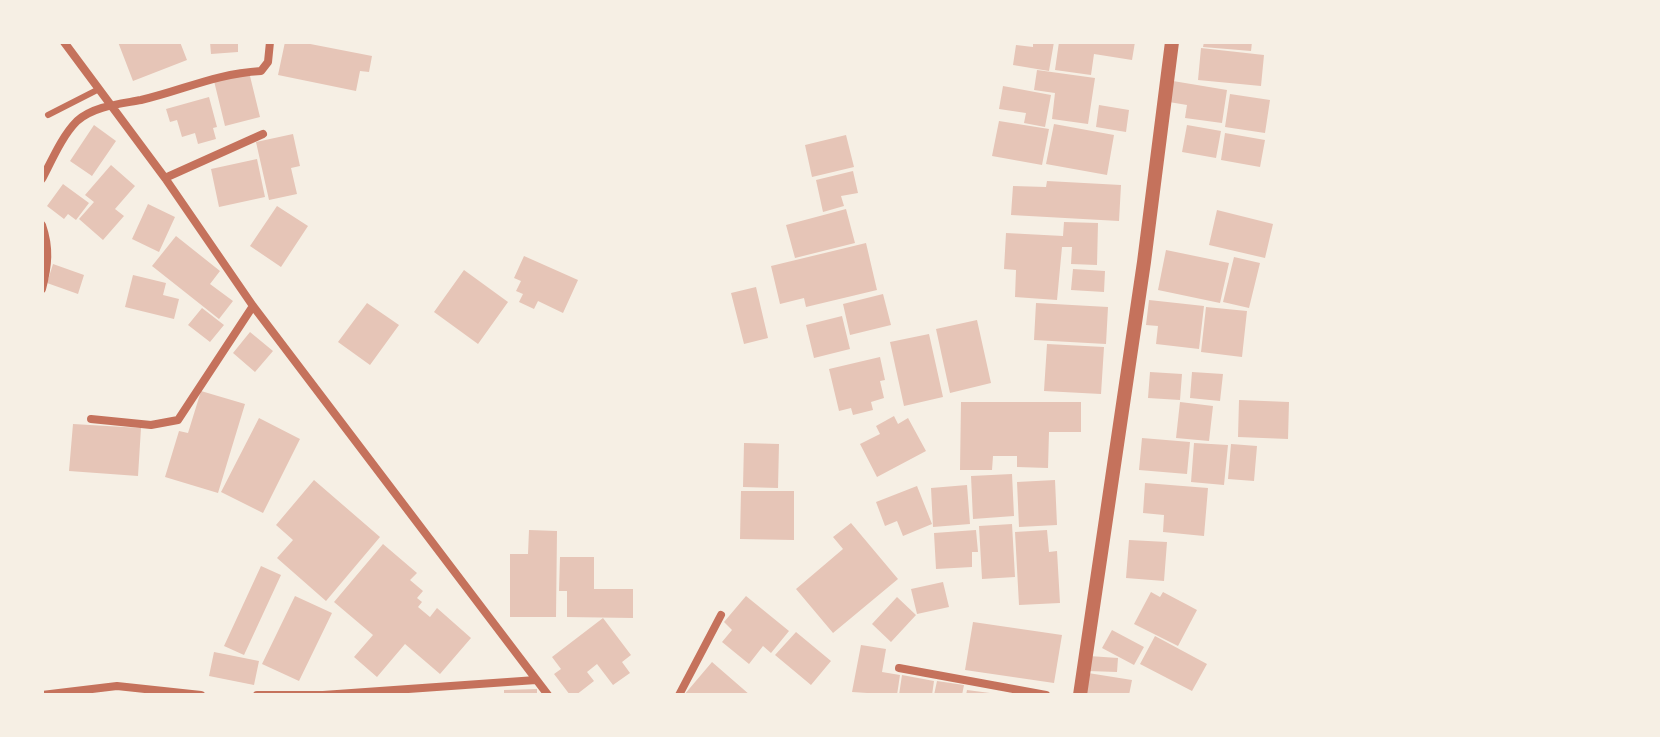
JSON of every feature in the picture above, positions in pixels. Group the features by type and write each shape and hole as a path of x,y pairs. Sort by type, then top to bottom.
{"street":[{"path":"64,42 165,178 253,306 548,695"},
{"path":"42,179 77,122 110,105 143,99 218,75 261,71 268,62 270,42"},
{"path":"1080,695 1144,262 1172,42"},
{"path":"165,178 263,134"},
{"path":"42,225 48,269 42,289"},
{"path":"91,419 151,425 178,420 196,388 253,306"},
{"path":"679,695 721,615"},
{"path":"899,668 1046,695"},
{"path":"257,695 323,695 536,680"},
{"path":"42,695 117,686 201,695"}],"lane":[{"path":"48,115 99,89"}],"building":[{"path":"118,42 180,42 187,60 133,81"},
{"path":"210,42 238,42 238,52 211,54"},
{"path":"285,42 372,56 369,72 360,71 356,91 278,75"},
{"path":"1033,42 1054,42 1049,71 1013,65 1016,45 1033,47"},
{"path":"1059,42 1135,42 1132,60 1094,54 1091,75 1055,70"},
{"path":"1204,42 1252,42 1251,51 1203,47"},
{"path":"1201,48 1264,55 1261,86 1198,80"},
{"path":"1037,70 1095,78 1088,124 1052,119 1055,93 1034,90"},
{"path":"249,72 260,117 225,126 214,81"},
{"path":"1173,81 1227,90 1222,123 1185,118 1187,105 1169,102"},
{"path":"1003,86 1051,95 1045,127 1024,123 1026,113 999,109"},
{"path":"1230,94 1270,100 1265,133 1225,127"},
{"path":"209,97 217,127 213,128 216,139 198,144 195,133 182,137 177,120 170,122 166,109"},
{"path":"1099,105 1129,110 1126,132 1096,127"},
{"path":"999,121 1049,129 1042,165 992,156"},
{"path":"1054,124 1114,135 1107,175 1046,164"},
{"path":"94,125 116,141 92,176 70,161"},
{"path":"1187,125 1221,131 1216,158 1182,152"},
{"path":"1225,133 1265,140 1260,167 1221,160"},
{"path":"293,134 300,166 291,168 297,194 269,200 256,142"},
{"path":"846,135 854,167 812,177 805,145"},
{"path":"257,159 265,197 219,207 211,169"},
{"path":"111,165 135,186 115,209 124,216 103,240 79,219 94,202 85,195"},
{"path":"853,171 858,193 841,196 844,206 823,212 816,180"},
{"path":"1047,181 1121,185 1119,221 1011,215 1013,186 1046,187"},
{"path":"63,184 89,203 76,220 68,214 64,219 47,206"},
{"path":"148,204 175,217 159,252 132,239"},
{"path":"277,206 308,226 281,267 250,246"},
{"path":"846,209 855,243 795,258 786,225"},
{"path":"1217,210 1273,224 1265,258 1209,245"},
{"path":"1064,222 1098,223 1097,265 1071,264 1072,247 1062,247 1057,300 1015,297 1016,270 1004,269 1006,233 1063,236"},
{"path":"176,236 220,271 210,284 233,301 219,319 152,266"},
{"path":"866,243 877,290 806,307 804,298 780,304 771,266"},
{"path":"1166,250 1229,263 1220,303 1158,290"},
{"path":"524,256 578,280 563,313 538,301 534,309 519,302 523,294 516,291 521,281 514,278"},
{"path":"1234,257 1260,263 1249,308 1223,302"},
{"path":"53,264 84,275 78,294 47,283"},
{"path":"1073,269 1105,271 1104,292 1071,290"},
{"path":"464,270 508,302 478,344 434,312"},
{"path":"133,275 166,283 163,295 179,299 174,319 125,307"},
{"path":"756,287 768,338 744,344 731,293"},
{"path":"883,294 891,325 850,335 843,304"},
{"path":"1149,300 1204,306 1199,349 1156,344 1158,326 1146,325"},
{"path":"367,303 399,325 370,365 338,342"},
{"path":"1036,303 1108,307 1106,344 1034,340"},
{"path":"1206,307 1247,311 1242,357 1201,352"},
{"path":"202,308 224,325 210,342 188,325"},
{"path":"842,316 850,349 814,358 806,325"},
{"path":"977,320 991,383 950,393 936,329"},
{"path":"250,332 273,351 255,372 233,353"},
{"path":"929,334 943,397 904,406 890,342"},
{"path":"1047,344 1104,347 1101,394 1044,391"},
{"path":"880,357 885,380 880,381 884,398 871,402 873,410 853,415 851,408 839,411 829,369"},
{"path":"1150,372 1182,374 1180,400 1148,398"},
{"path":"1192,372 1223,374 1220,401 1190,398"},
{"path":"201,391 245,404 218,493 165,477 179,431 188,433"},
{"path":"1239,400 1289,402 1288,439 1238,437"},
{"path":"961,402 1081,402 1081,432 1049,432 1048,468 1017,467 1017,456 993,456 992,470 960,470"},
{"path":"1180,402 1213,406 1209,441 1176,438"},
{"path":"894,416 898,424 908,418 926,451 877,477 860,444 880,434 876,426"},
{"path":"259,418 300,439 263,513 221,492"},
{"path":"73,424 141,428 138,476 69,471"},
{"path":"1142,438 1190,442 1187,474 1139,470"},
{"path":"744,443 779,444 778,488 743,487"},
{"path":"1194,443 1228,445 1224,485 1191,482"},
{"path":"1231,444 1257,446 1254,481 1228,479"},
{"path":"1012,474 1014,516 973,519 971,476"},
{"path":"314,480 380,537 326,601 277,558 293,540 276,525"},
{"path":"1055,480 1057,525 1019,527 1017,482"},
{"path":"1145,483 1208,488 1204,536 1163,532 1164,515 1143,513"},
{"path":"967,485 970,524 933,527 931,488"},
{"path":"917,486 932,524 903,536 897,521 885,526 876,502"},
{"path":"741,491 794,491 794,540 740,539"},
{"path":"851,523 898,579 833,633 796,589 843,549 833,537"},
{"path":"1012,524 1015,577 982,579 979,526"},
{"path":"529,530 557,531 556,617 510,617 510,554 528,554"},
{"path":"976,530 978,552 972,552 972,567 936,569 934,533"},
{"path":"1047,530 1049,552 1057,551 1060,603 1019,605 1015,532"},
{"path":"1129,540 1167,542 1164,581 1126,578"},
{"path":"383,544 417,573 410,580 423,591 417,598 422,602 418,607 430,617 437,608 471,638 440,674 405,644 377,677 354,657 373,635 334,602"},
{"path":"560,557 594,557 594,589 633,589 633,618 567,617 567,591 559,591"},
{"path":"261,566 281,575 244,655 224,646"},
{"path":"943,582 949,607 917,614 911,589"},
{"path":"1151,592 1160,597 1163,592 1197,610 1178,646 1134,624"},
{"path":"295,596 332,613 299,681 262,664"},
{"path":"746,596 789,631 771,653 763,646 749,664 722,642 732,630 724,622"},
{"path":"897,597 916,615 891,642 872,624"},
{"path":"603,618 631,655 622,662 630,673 613,685 597,664 587,672 594,681 576,695 570,695 554,674 561,669 552,657"},
{"path":"973,622 1062,635 1054,683 965,670"},
{"path":"1112,630 1144,647 1134,665 1102,648"},
{"path":"796,632 831,661 811,685 775,655"},
{"path":"1155,636 1207,664 1192,691 1140,664"},
{"path":"861,645 886,649 882,672 900,675 897,695 852,692"},
{"path":"214,652 259,661 254,685 209,676"},
{"path":"1089,656 1118,658 1117,672 1088,671"},
{"path":"712,662 750,695 684,695"},
{"path":"1088,673 1132,680 1129,695 1085,695"},
{"path":"902,675 934,681 932,695 899,695"},
{"path":"937,681 964,685 962,695 934,695"},
{"path":"537,689 537,695 504,695 504,690"},
{"path":"967,690 990,693 990,695 966,695"}]}
